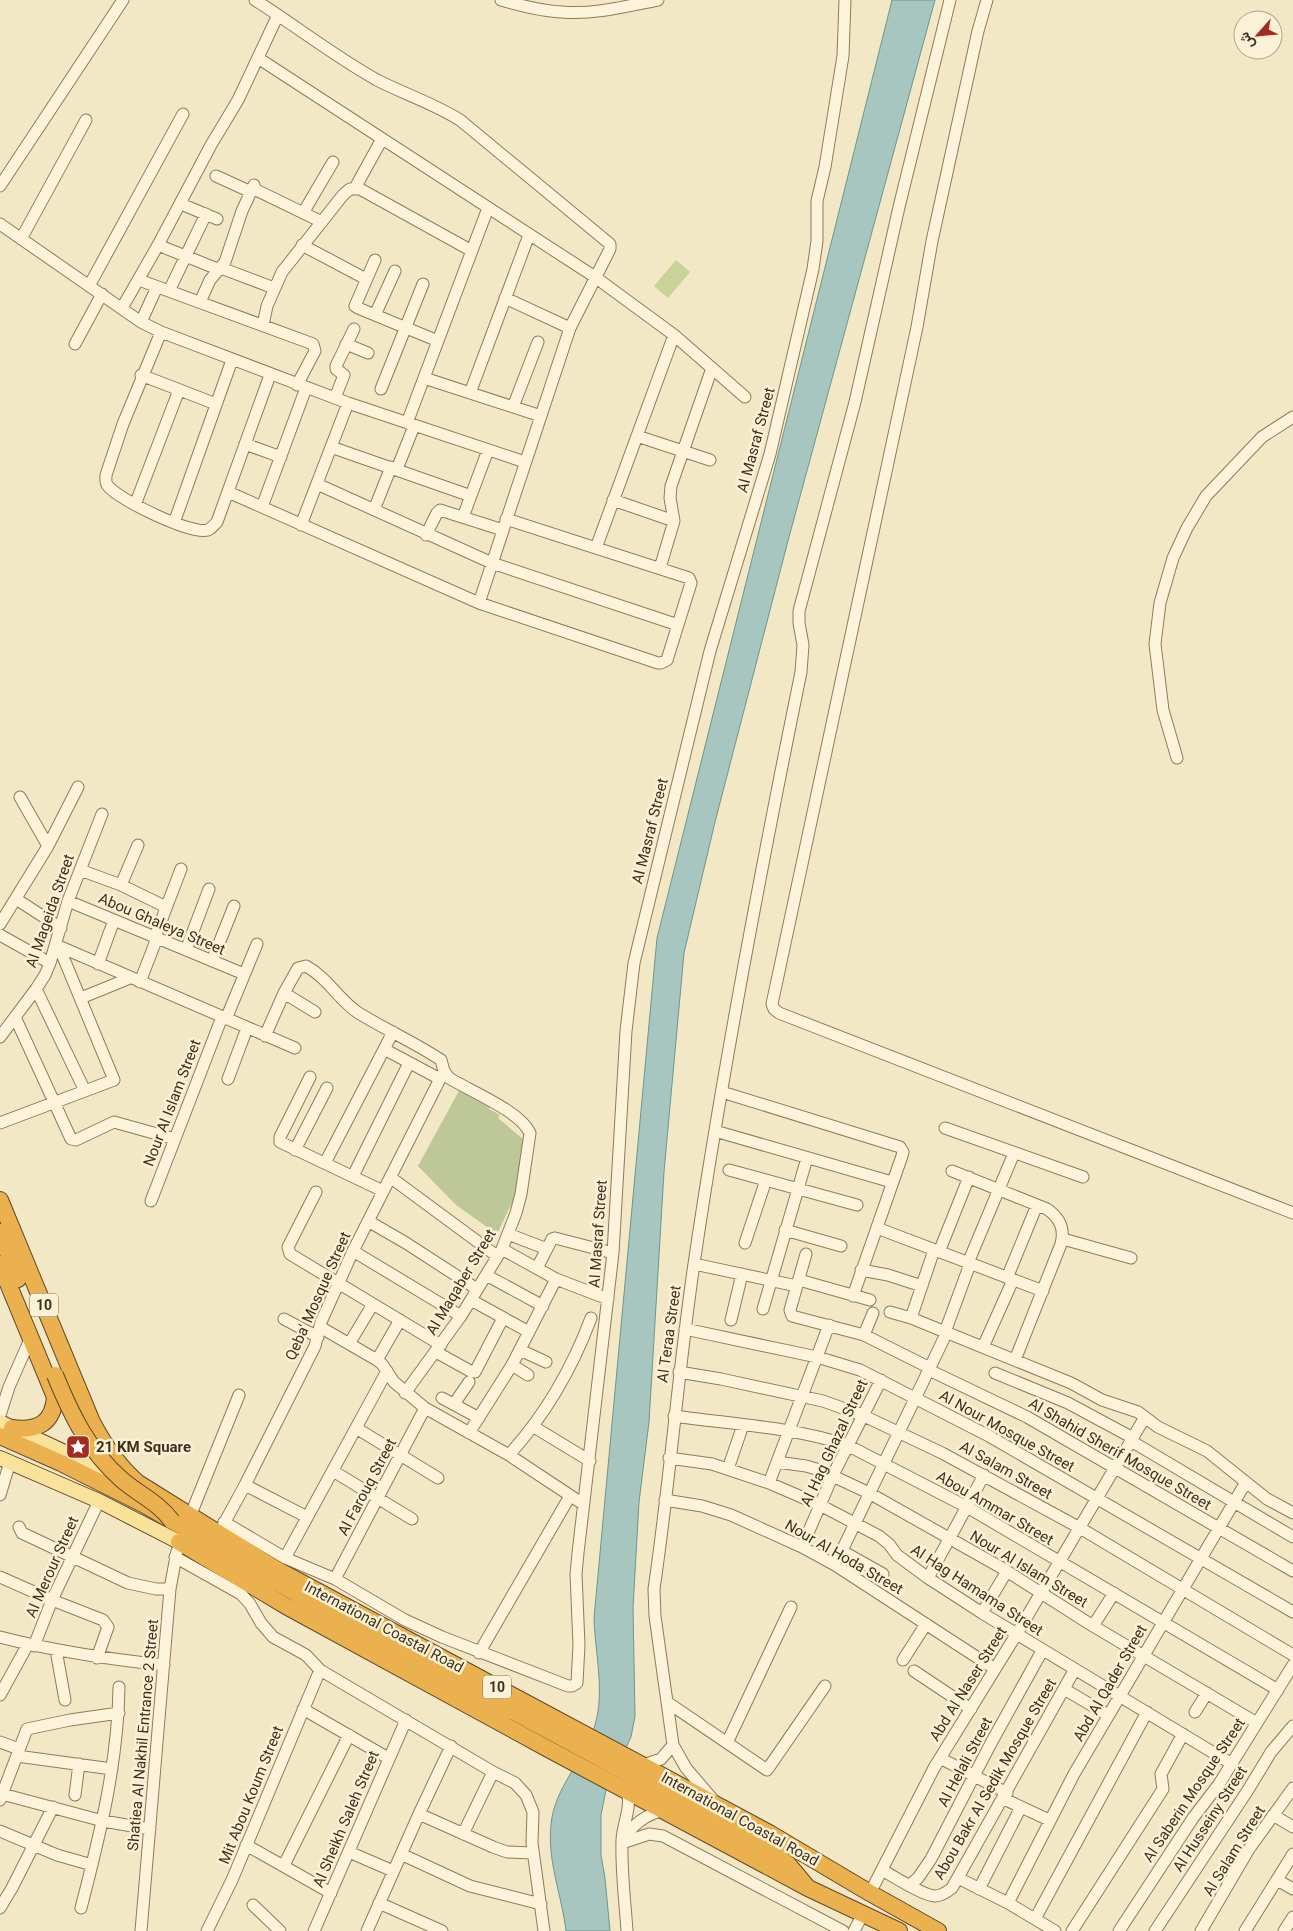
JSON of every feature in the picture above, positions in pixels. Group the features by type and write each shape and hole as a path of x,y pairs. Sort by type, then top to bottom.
{"highway":[{"name":"International Coastal Road","path":"0,1200 92,1422 104,1444 127,1473 138,1483 190,1514 222,1527 257,1558 637,1779 664,1810 808,1888 899,1931"},
{"path":"0,1232 74,1418 95,1452 122,1480 155,1503 172,1521"},
{"name":"10","path":"0,1264 3,1282 31,1337 55,1397 55,1406 52,1414 39,1426 31,1429 4,1431"},
{"path":"4,1431 172,1521 556,1744"},
{"name":"International Coastal Road","path":"177,1550 556,1744 637,1779 716,1804 938,1931"},
{"path":"637,1779 779,1857 796,1871 808,1888"}],"main road":[{"name":"10","path":"4,1431 95,1466 127,1473"},
{"name":"10","path":"5,1460 99,1501 177,1550"}],"street":[{"path":"0,186 123,0"},
{"path":"255,0 366,74 432,104 460,120 601,235 608,241 610,246 570,328 479,603"},
{"path":"502,0 531,8 564,13 597,11 658,0"},
{"name":"Al Masraf Street","path":"479,1653 568,1686 575,1685 579,1645 576,1574 613,1253 626,1031 634,963 710,651 770,454 813,269 817,241 818,196 825,167 843,56 845,0"},
{"name":"Al Teraa Street","path":"716,1804 709,1792 686,1768 673,1745 655,1616 654,1598 679,1372 715,1131 751,930 801,672 803,645 799,616 802,599 855,402 899,207 950,0"},
{"path":"987,0 978,31 932,241 917,327 772,1004 779,1013 1293,1213"},
{"path":"122,308 241,94 278,15"},
{"path":"258,58 595,277 674,335 745,397"},
{"path":"89,286 183,114"},
{"path":"22,239 86,120"},
{"path":"355,188 382,139"},
{"path":"303,213 333,162"},
{"path":"216,176 252,188 322,222"},
{"path":"200,302 210,280 225,262 252,188"},
{"path":"263,325 274,288 282,272 302,245 350,189 355,188 472,251"},
{"path":"181,204 217,219"},
{"path":"374,510 394,468 411,424 424,378 488,208"},
{"path":"169,291 206,214"},
{"path":"0,224 141,322 160,332 348,403 525,462"},
{"path":"470,393 529,235"},
{"path":"158,245 274,288"},
{"path":"302,245 366,279"},
{"path":"376,260 355,306 438,341"},
{"path":"375,315 395,271"},
{"path":"139,280 310,343 315,348 262,507"},
{"path":"381,389 423,284"},
{"path":"141,322 157,287"},
{"path":"75,344 102,294"},
{"path":"505,298 570,328"},
{"path":"334,398 344,375 336,369 336,366 354,329"},
{"path":"160,332 122,424 106,481 108,486 135,505 174,522 200,530 207,530 216,522 270,375"},
{"path":"596,548 674,335"},
{"path":"513,407 538,342"},
{"path":"346,344 368,352"},
{"path":"174,522 232,360"},
{"path":"660,568 674,521 670,492 682,451 712,368"},
{"path":"142,375 216,404"},
{"path":"424,378 541,416"},
{"path":"135,505 180,390"},
{"path":"301,524 348,403"},
{"path":"1177,758 1163,710 1155,644 1160,603 1173,558 1187,528 1206,496 1262,438 1293,417"},
{"path":"637,436 710,460"},
{"path":"245,444 280,457"},
{"path":"331,446 471,496"},
{"path":"463,517 488,450"},
{"path":"317,484 426,535 492,563 678,625"},
{"path":"228,492 479,603 661,663 668,657 691,582 688,578 596,548 440,510 426,535"},
{"path":"614,500 674,521"},
{"path":"0,924 48,846 78,787"},
{"path":"20,798 48,846"},
{"name":"Al Mageida Street","path":"0,1037 36,989 50,963 57,946 68,901 102,814"},
{"path":"121,885 138,845"},
{"path":"81,998 135,980 156,938 181,869"},
{"path":"80,870 121,885 166,907"},
{"path":"186,950 209,890"},
{"path":"16,899 61,928"},
{"name":"Abou Ghaleya Street","path":"68,901 244,974"},
{"path":"212,961 234,906"},
{"path":"98,964 114,920"},
{"path":"0,935 50,963"},
{"name":"Nour Al Islam Street","path":"151,1201 224,1018 257,944"},
{"path":"57,946 295,1048"},
{"path":"0,1123 112,1081 114,1078 57,946"},
{"name":"Al Maqaber Street","path":"284,993 298,968 306,966 325,979 344,1001 357,1012 441,1060 442,1075 504,1109 524,1123 530,1133 521,1194 500,1252 461,1316 405,1393"},
{"path":"36,989 85,1091"},
{"path":"265,1036 284,993 315,1012"},
{"path":"16,1017 54,1103 73,1140 114,1122 175,1139"},
{"path":"228,1079 247,1028"},
{"path":"324,1163 393,1032"},
{"path":"384,1049 409,1063 442,1075"},
{"path":"352,1176 409,1063"},
{"name":"Qeba' Mosque Street","path":"222,1527 245,1485 319,1332 338,1284 382,1191 442,1075"},
{"path":"310,1077 279,1140 282,1145 382,1191"},
{"path":"295,1150 327,1088"},
{"path":"722,1092 897,1145 902,1152 853,1296"},
{"path":"945,1128 1083,1177"},
{"path":"715,1131 892,1182"},
{"path":"835,1565 946,1332 969,1263 1014,1153"},
{"path":"763,1309 807,1158"},
{"path":"729,1170 857,1205"},
{"path":"952,1171 1047,1209 1059,1220 1062,1228 1062,1239 1015,1360"},
{"path":"911,1318 936,1251 969,1177"},
{"path":"390,1178 500,1252 537,1268 556,1279 608,1299"},
{"path":"745,1243 766,1180"},
{"path":"316,1192 288,1246 288,1252 400,1320 474,1372 502,1318"},
{"path":"983,1347 1037,1205"},
{"path":"368,1221 478,1289"},
{"path":"876,1228 1043,1291"},
{"path":"785,1230 842,1246"},
{"path":"508,1234 547,1249"},
{"path":"537,1268 552,1240 555,1238 613,1253"},
{"path":"1062,1239 1131,1258"},
{"path":"353,1251 461,1316"},
{"path":"798,1283 806,1254"},
{"path":"694,1264 771,1280 798,1283 870,1300"},
{"path":"862,1270 888,1275 922,1286"},
{"path":"731,1320 742,1274"},
{"path":"486,1275 543,1306"},
{"path":"468,1433 512,1365 556,1279"},
{"name":"Al Shahid Sherif Mosque Street","path":"798,1283 790,1315 864,1335 929,1369 1003,1404 1293,1570"},
{"path":"471,1300 529,1332"},
{"path":"349,1344 373,1304"},
{"path":"890,1312 911,1318 1071,1383 1102,1400 1130,1408 1158,1426 1207,1451 1267,1499 1293,1513"},
{"path":"864,1335 873,1313"},
{"path":"509,1456 534,1427 567,1375 591,1318"},
{"path":"284,1319 349,1344 377,1360 394,1382 425,1408 509,1456 583,1504"},
{"path":"377,1360 400,1320"},
{"path":"769,1483 829,1326"},
{"name":"Al Nour Mosque Street","path":"685,1329 817,1357 860,1370 989,1436 1293,1612"},
{"path":"0,1415 9,1387 31,1337"},
{"path":"520,1350 546,1362"},
{"path":"512,1365 528,1375"},
{"path":"285,1558 387,1371"},
{"name":"Al Salam Street","path":"679,1372 721,1378 840,1406 899,1432 984,1475 1080,1528 1293,1655"},
{"path":"995,1373 1068,1403 1132,1439 1293,1537"},
{"name":"Al Hag Ghazal Street","path":"802,1547 847,1445 880,1380"},
{"path":"454,1404 469,1382"},
{"path":"190,1514 239,1394"},
{"path":"442,1398 478,1418"},
{"name":"Al Farouq Street","path":"335,1579 425,1408"},
{"name":"Abou Ammar Street","path":"674,1416 788,1431 833,1440 847,1445 967,1507 1163,1622 1285,1685"},
{"name":"Abd Al Naser Street","path":"870,1893 940,1758 1060,1562 1145,1416"},
{"path":"728,1468 743,1426"},
{"path":"534,1427 590,1460"},
{"path":"356,1428 438,1478"},
{"name":"Al Hag Hamama Street","path":"669,1458 712,1464 769,1483 820,1505 884,1538 897,1555 928,1578 1042,1651 1232,1764"},
{"path":"0,1495 5,1460"},
{"name":"Nour Al Islam Street","path":"777,1462 806,1466 833,1475 869,1493 1007,1571 1093,1626 1257,1723"},
{"path":"333,1471 412,1519"},
{"path":"928,1578 984,1475"},
{"name":"Abd Al Qader Street","path":"1008,1903 1050,1820 1108,1715 1246,1482"},
{"path":"245,1485 307,1517"},
{"path":"222,1527 285,1558 335,1579 405,1620 479,1653 570,1496"},
{"name":"Nour Al Hoda Street","path":"664,1500 702,1506 731,1515 802,1547 835,1565 995,1669"},
{"name":"Al Merour Street","path":"0,1695 31,1645 99,1501"},
{"path":"19,1527 22,1533 128,1583 142,1587 170,1589"},
{"path":"177,1550 241,1594 273,1637 306,1656 320,1670 493,1772 516,1783 526,1795 533,1812 533,1853 544,1931"},
{"name":"Shatiea Al Nakhil Entrance 2 Street","path":"141,1931 170,1589 177,1550"},
{"path":"842,1551 883,1574"},
{"path":"982,1613 1007,1571"},
{"path":"0,1577 103,1620 108,1627 97,1658"},
{"path":"1093,1626 1114,1593"},
{"path":"727,1744 791,1607"},
{"path":"903,1660 926,1624"},
{"path":"0,1637 97,1658 164,1666"},
{"path":"56,1650 65,1700"},
{"name":"Al Helali Street","path":"910,1885 918,1878 931,1859 990,1745 1042,1651"},
{"name":"Al Saberin Mosque Street","path":"1119,1931 1181,1836 1219,1784 1257,1723 1285,1685 1293,1665"},
{"name":"Abou Bakr Al Sedik Mosque Street","path":"882,1870 926,1894 935,1896 944,1894 952,1888 1075,1669"},
{"name":"Mit Abou Koum Street","path":"207,1931 232,1880 320,1670"},
{"path":"914,1672 971,1709"},
{"path":"667,1702 767,1770 803,1715 825,1686"},
{"path":"81,1908 103,1821 112,1769 119,1713 119,1687"},
{"path":"1064,1689 1108,1715"},
{"path":"1195,1712 1207,1693"},
{"path":"303,1709 388,1758"},
{"path":"1035,1919 1147,1712"},
{"path":"119,1713 108,1713 26,1730 2,1791 103,1821 150,1829"},
{"name":"Al Sheikh Saleh Street","path":"314,1931 406,1720"},
{"name":"Al Husseiny Street","path":"1155,1931 1271,1752 1293,1726"},
{"path":"1072,1931 1163,1788 1161,1774 1183,1734"},
{"path":"284,1865 349,1735"},
{"path":"0,1742 18,1753 112,1769"},
{"path":"627,1931 622,1869 623,1825 637,1779 661,1759 673,1745"},
{"path":"367,1931 451,1746"},
{"path":"940,1758 975,1776 1021,1807 1050,1820"},
{"path":"75,1794 79,1764"},
{"path":"463,1834 493,1772"},
{"name":"Al Salam Street","path":"1201,1931 1249,1849 1293,1788"},
{"path":"0,1908 53,1807"},
{"path":"979,1888 1021,1807"},
{"path":"622,1843 630,1830 642,1819 664,1810"},
{"path":"419,1814 493,1848 507,1852 533,1853"},
{"path":"1274,1815 1293,1827"},
{"path":"0,1832 57,1855 92,1865"},
{"path":"622,1843 649,1834 663,1836 843,1931"},
{"path":"246,1845 331,1893"},
{"path":"349,1852 394,1871"},
{"path":"401,1854 470,1886 541,1904"},
{"path":"1248,1930 1293,1854"},
{"path":"958,1878 1008,1903 1055,1931"},
{"path":"1277,1880 1293,1889"},
{"path":"380,1903 442,1931"},
{"path":"253,1905 280,1931"},
{"path":"854,1931 863,1914"},
{"path":"1284,1931 1293,1917"}],"green space":[{"path":"676,260 690,272 668,298 654,286"},
{"path":"461,1087 491,1104 489,1109 500,1115 498,1118 523,1139 517,1192 497,1234 456,1205 418,1166"}],"water":[{"path":"892,0 935,0 789,537 715,822 684,953 664,1172 649,1422 639,1502 633,1608 635,1716 631,1737 606,1790 601,1815 601,1855 610,1931 566,1931 551,1852 551,1825 553,1811 558,1798 590,1738 598,1712 599,1685 594,1618 657,938"}],"place":[{"name":"21 KM Square","path":"78,1447"}]}
